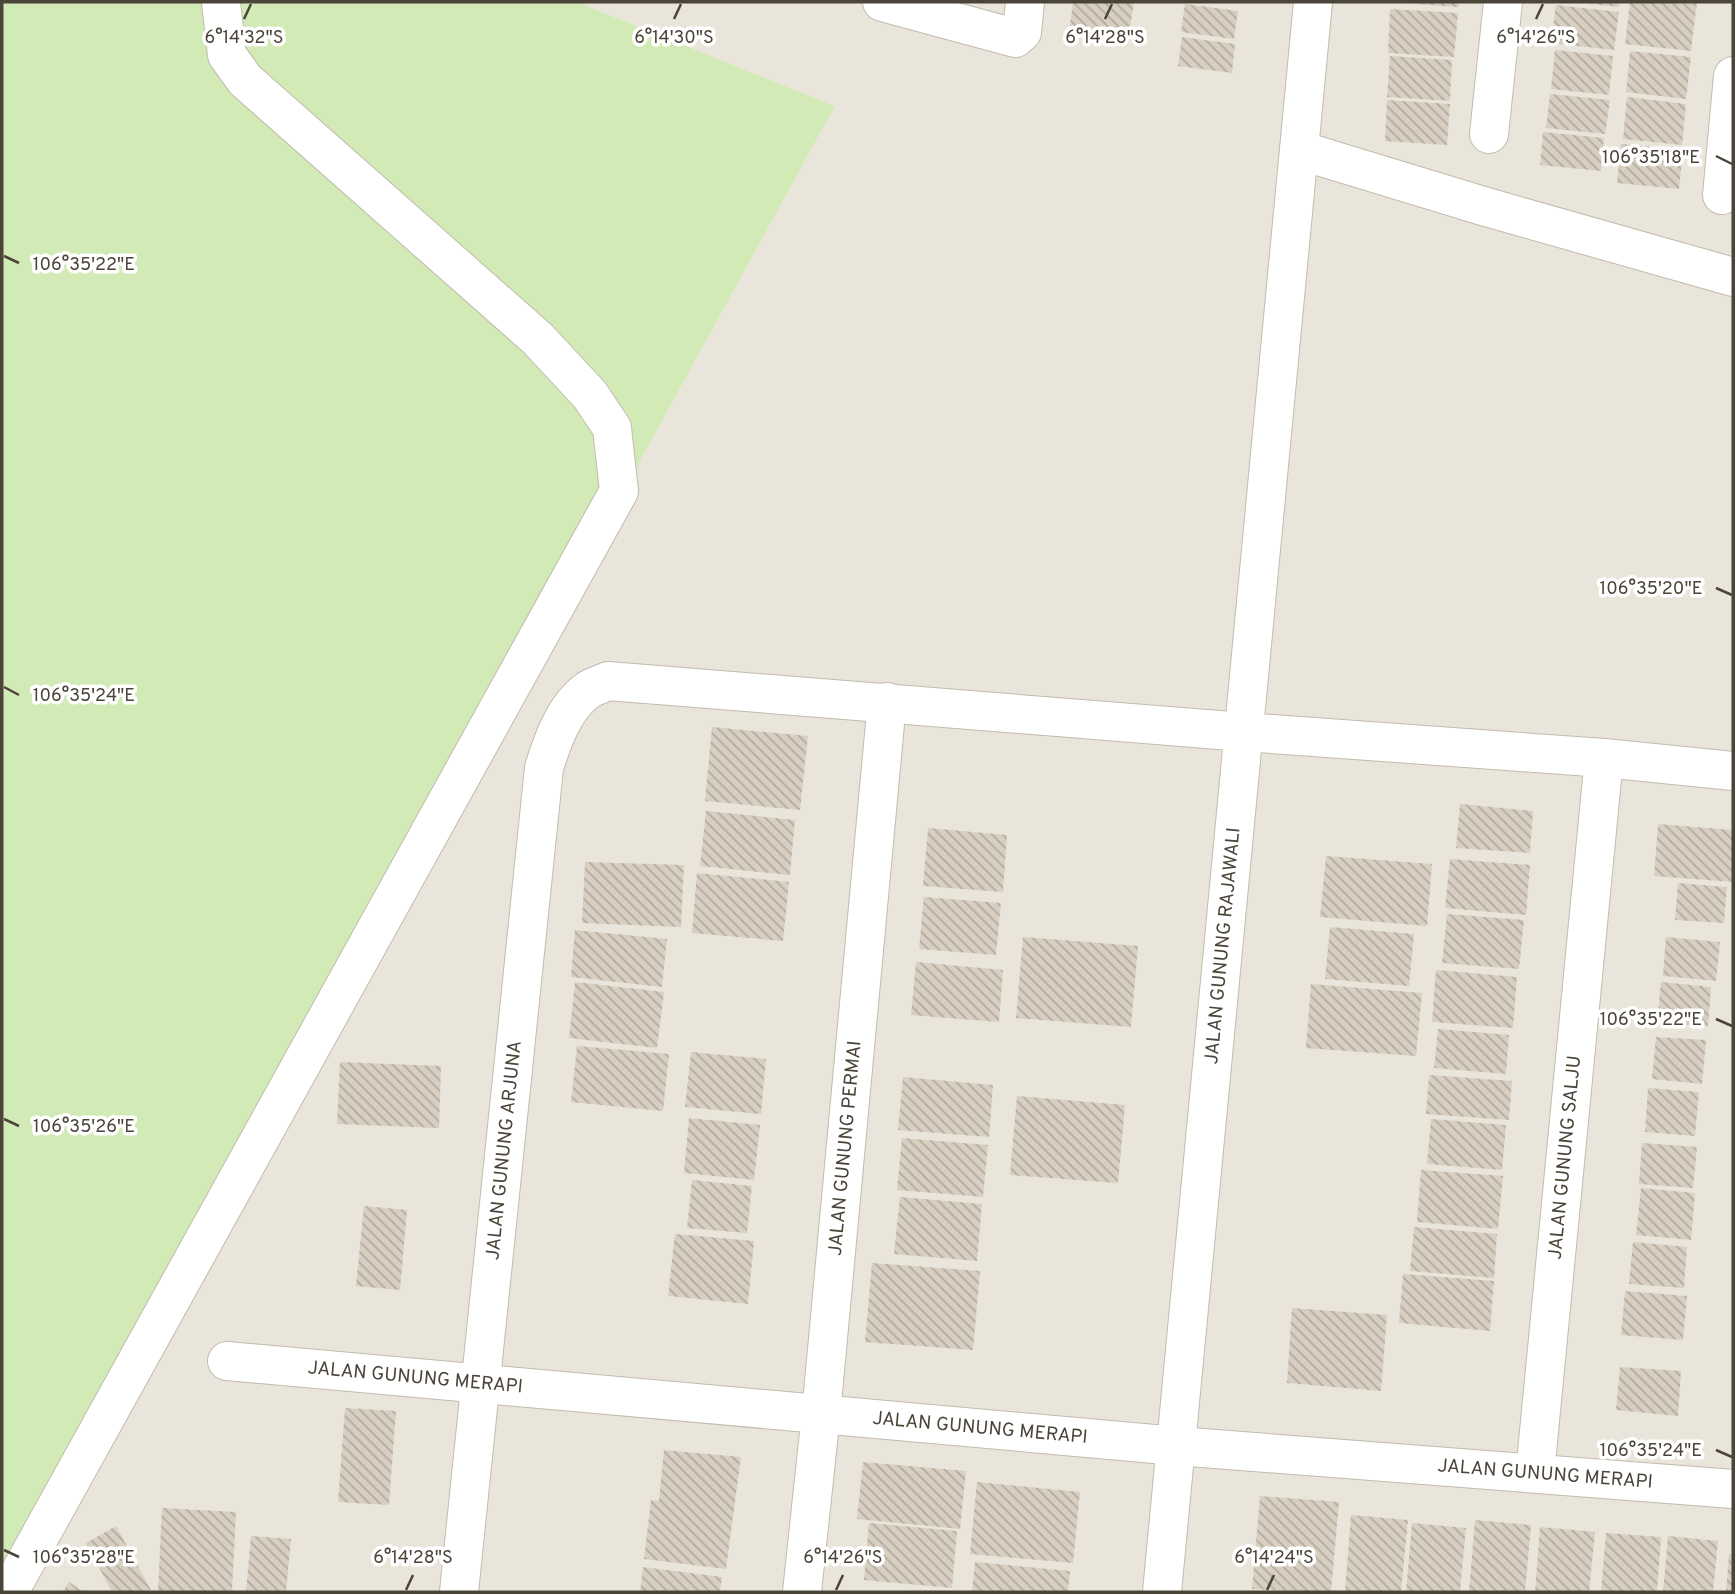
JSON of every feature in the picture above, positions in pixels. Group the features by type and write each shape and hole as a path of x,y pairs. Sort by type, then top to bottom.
{"street":[{"path":"9,1592 619,491 612,428 590,395 538,339 252,88 227,55 221,2"},
{"path":"881,2 1015,38 1022,32 1024,2"},
{"name":"JALAN GUNUNG RAJAWALI","path":"1163,1592 1313,2"},
{"path":"1489,134 1503,2"},
{"path":"1722,195 1733,76"},
{"path":"1297,166 1483,206 1733,276"},
{"name":"JALAN GUNUNG ARJUNA","path":"459,1592 544,768 553,738 569,711 587,690 608,681 1604,758 1733,771"},
{"name":"JALAN GUNUNG PERMAI","path":"802,1592 887,702"},
{"name":"JALAN GUNUNG SALJU","path":"1535,1473 1604,758"},
{"name":"JALAN GUNUNG MERAPI","path":"227,1360 1177,1446 1733,1489"}],"shaded area":[{"path":"577,2 1733,2 1733,1592 19,1592 835,106"}],"green space":[{"path":"2,2 577,2 835,106 19,1592 2,1592"}],"building":[{"path":"1073,2 1134,2 1129,34 1070,26"},
{"path":"1459,2 1459,7 1414,4"},
{"path":"1619,2 1619,7 1590,4"},
{"path":"1630,2 1697,2 1691,51 1625,44"},
{"path":"1185,4 1238,11 1234,39 1181,32"},
{"path":"1556,5 1619,12 1614,50 1551,43"},
{"path":"1390,9 1458,13 1454,57 1388,53"},
{"path":"1182,37 1235,44 1232,73 1178,66"},
{"path":"1555,50 1613,56 1609,95 1551,89"},
{"path":"1630,51 1691,57 1686,99 1626,92"},
{"path":"1390,56 1452,60 1450,101 1387,97"},
{"path":"1550,94 1610,100 1605,134 1546,128"},
{"path":"1627,97 1686,104 1682,145 1623,139"},
{"path":"1387,100 1450,104 1447,145 1385,141"},
{"path":"1543,132 1604,138 1601,171 1540,165"},
{"path":"1621,144 1683,150 1679,189 1617,183"},
{"path":"712,727 808,736 800,810 705,801"},
{"path":"1460,804 1533,811 1530,853 1456,848"},
{"path":"706,811 795,820 790,875 700,866"},
{"path":"1658,824 1733,830 1733,882 1654,876"},
{"path":"928,828 1007,835 1003,892 923,886"},
{"path":"1326,856 1432,864 1427,926 1320,917"},
{"path":"1450,859 1530,865 1526,915 1445,908"},
{"path":"585,862 684,865 681,927 582,923"},
{"path":"697,873 789,882 783,941 692,933"},
{"path":"1678,883 1727,887 1724,923 1675,920"},
{"path":"924,897 1001,903 996,955 919,949"},
{"path":"1447,914 1524,920 1519,969 1442,963"},
{"path":"1330,927 1414,934 1409,986 1325,979"},
{"path":"575,930 667,939 662,987 571,977"},
{"path":"1023,937 1138,946 1131,1027 1016,1018"},
{"path":"1666,937 1720,942 1716,981 1663,976"},
{"path":"916,962 1003,970 999,1022 911,1015"},
{"path":"1436,970 1517,977 1513,1028 1432,1022"},
{"path":"575,982 664,992 657,1048 569,1038"},
{"path":"1661,982 1711,987 1708,1026 1657,1023"},
{"path":"1311,984 1422,993 1416,1056 1306,1048"},
{"path":"1438,1029 1509,1035 1506,1074 1434,1068"},
{"path":"1656,1037 1706,1040 1702,1084 1652,1079"},
{"path":"577,1046 669,1054 663,1111 571,1102"},
{"path":"691,1052 766,1059 761,1114 685,1107"},
{"path":"340,1062 441,1066 439,1128 337,1124"},
{"path":"1429,1075 1512,1081 1509,1120 1426,1114"},
{"path":"903,1077 993,1085 989,1137 898,1130"},
{"path":"1648,1088 1699,1092 1695,1136 1645,1132"},
{"path":"1017,1096 1125,1105 1118,1183 1010,1175"},
{"path":"689,1118 760,1125 754,1180 684,1173"},
{"path":"1431,1119 1506,1125 1502,1170 1427,1164"},
{"path":"902,1138 988,1145 983,1197 897,1190"},
{"path":"1642,1143 1697,1147 1693,1188 1639,1184"},
{"path":"1421,1170 1503,1176 1498,1229 1417,1222"},
{"path":"692,1180 752,1186 747,1233 687,1228"},
{"path":"1641,1188 1695,1193 1691,1240 1636,1235"},
{"path":"900,1197 982,1204 977,1261 894,1254"},
{"path":"364,1206 407,1210 400,1290 356,1286"},
{"path":"1414,1227 1497,1234 1494,1278 1410,1271"},
{"path":"675,1234 754,1241 748,1304 668,1296"},
{"path":"1633,1242 1687,1247 1684,1288 1629,1284"},
{"path":"872,1263 980,1271 973,1350 865,1342"},
{"path":"1403,1274 1494,1281 1490,1331 1399,1323"},
{"path":"1625,1291 1687,1296 1683,1340 1621,1335"},
{"path":"1292,1308 1387,1315 1381,1391 1287,1383"},
{"path":"1620,1367 1681,1371 1678,1416 1616,1410"},
{"path":"345,1408 396,1411 389,1505 338,1502"},
{"path":"664,1450 741,1457 726,1569 644,1559 651,1500 659,1501"},
{"path":"863,1462 966,1471 960,1529 857,1519"},
{"path":"977,1482 1080,1492 1073,1563 970,1554"},
{"path":"1260,1496 1339,1502 1331,1592 1252,1589"},
{"path":"162,1508 236,1512 232,1592 158,1592"},
{"path":"1351,1515 1408,1520 1401,1592 1345,1592"},
{"path":"1475,1520 1531,1525 1525,1592 1469,1592"},
{"path":"869,1523 957,1531 952,1588 864,1580"},
{"path":"1412,1523 1466,1528 1460,1592 1406,1592"},
{"path":"116,1526 151,1590 112,1592 86,1543"},
{"path":"1540,1527 1595,1532 1589,1592 1535,1592"},
{"path":"1606,1533 1661,1537 1657,1592 1601,1592"},
{"path":"251,1536 291,1539 286,1592 246,1592"},
{"path":"1668,1536 1718,1541 1713,1592 1663,1592"},
{"path":"1729,1554 1733,1554 1733,1592 1726,1592"},
{"path":"975,1562 1070,1571 1068,1592 972,1592"},
{"path":"643,1567 722,1577 720,1592 640,1592"},
{"path":"69,1582 84,1592 63,1592"}]}
